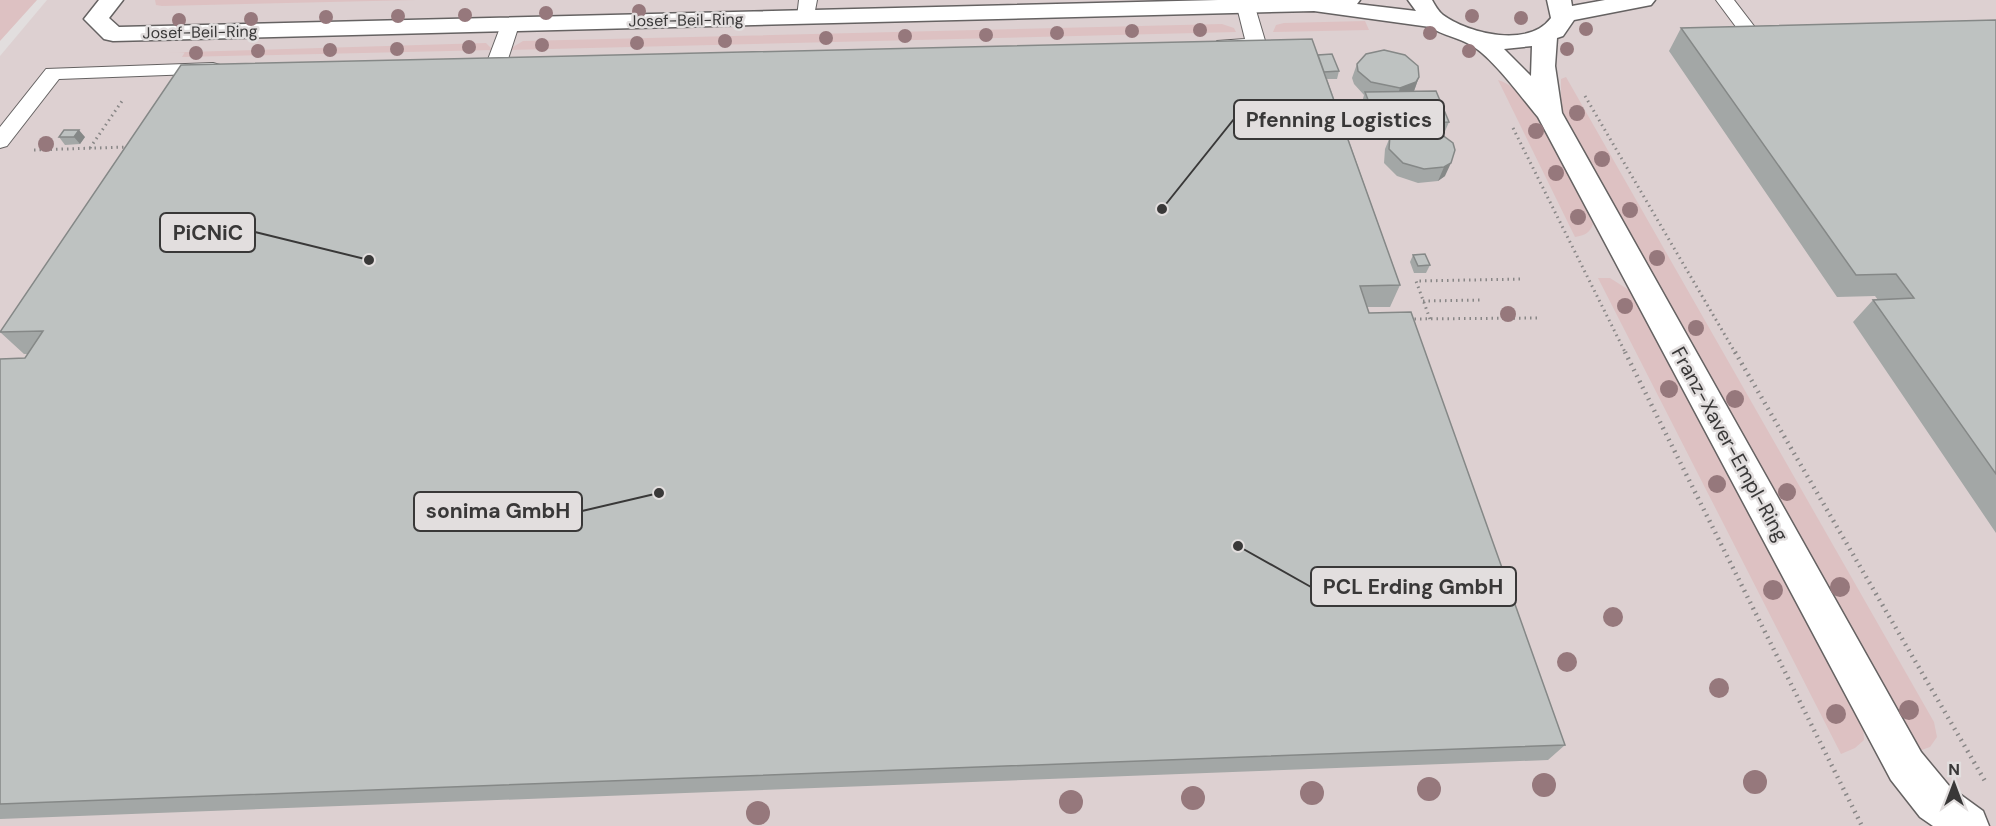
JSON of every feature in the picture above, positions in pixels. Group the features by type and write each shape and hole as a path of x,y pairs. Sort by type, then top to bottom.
{"street":[{"name":"Josef-Beil-Ring","path":"111,0 96,19 113,34 510,25 807,9 1217,4 1246,7 1348,0"},
{"path":"1420,0 1437,21 1460,34 1503,43 1526,42 1545,37 1558,27 1561,8 1643,0"},
{"name":"Josef-Beil-Ring","path":"1293,4 1437,21"},
{"name":"Franz-Xaver-Empl-Ring","path":"1545,37 1542,66 1549,113 1906,766 1935,802 1968,826"},
{"path":"1479,39 1508,66 1549,113"}],"lane":[{"path":"1725,0 1755,39"},
{"path":"1209,45 1256,44 1246,7"},
{"path":"497,62 510,25"},
{"path":"474,63 521,62"},
{"path":"0,141 52,73 231,69"}],"path":[{"path":"90,148 142,71"},
{"path":"1580,86 1973,764 1991,784"},
{"path":"1509,119 1862,826"},
{"path":"22,150 134,147"},
{"path":"1430,320 1416,281 1524,279"},
{"path":"1423,301 1482,300"},
{"path":"1405,320 1540,318"}],"shaded area":[{"path":"0,0 37,0 0,41"},
{"path":"47,0 1996,0 1996,826 0,826 0,56"},
{"path":"155,0 416,0 162,6 156,5"},
{"path":"1365,21 1369,30 1273,32 1276,25 1284,23"},
{"path":"1222,24 1234,28 1236,32 508,50 523,41"},
{"path":"486,43 493,50 182,57 185,52"},
{"path":"1566,77 1934,722 1937,737 1930,747 1916,752 1569,124 1561,108 1561,79"},
{"path":"1498,80 1513,88 1527,102 1554,142 1593,224 1587,233 1575,237"},
{"path":"1598,278 1610,278 1632,292 1863,726 1864,740 1855,748 1841,754"}],"building":[{"path":"1996,20 1996,474 1873,300 1914,298 1896,274 1856,275 1681,28"},
{"path":"1312,39 1400,285 1360,286 1369,313 1411,312 1565,745 0,804 0,359 25,358 43,331 0,332 181,65"},
{"path":"1384,50 1405,55 1418,66 1419,77 1416,82 1400,88 1371,82 1358,71 1357,64 1366,54"},
{"path":"1332,54 1339,71 1324,72 1318,55"},
{"path":"1436,91 1449,122 1377,123 1365,92"},
{"path":"1416,126 1438,132 1453,143 1455,150 1451,163 1444,167 1424,169 1403,163 1389,149 1390,135 1396,130"},
{"path":"64,130 79,130 74,137 59,137"},
{"path":"1425,254 1430,265 1418,266 1413,255"}],"place":[{"name":"Pfenning Logistics","path":"1162,209"},
{"name":"PiCNiC","path":"369,260"},
{"name":"sonima GmbH","path":"659,493"},
{"name":"PCL Erding GmbH","path":"1238,546"}]}
